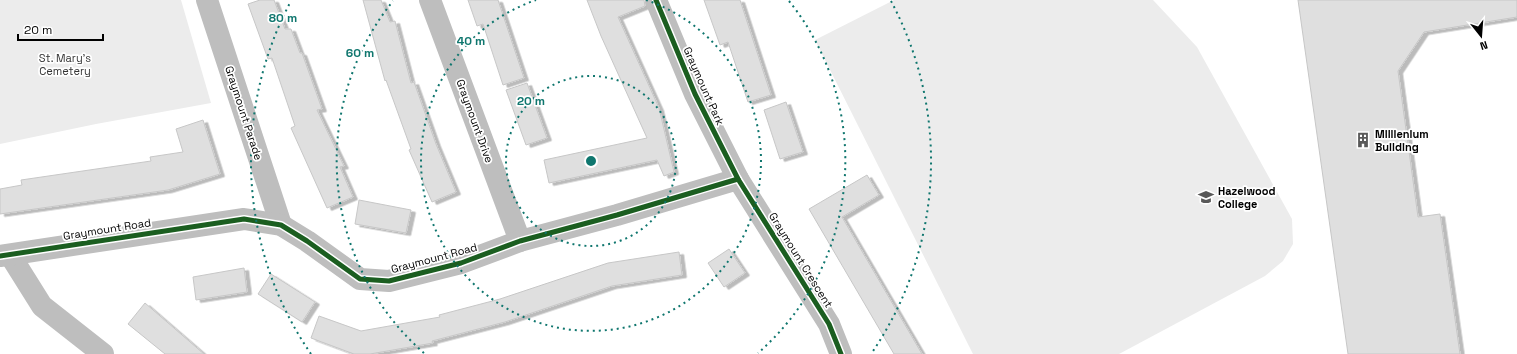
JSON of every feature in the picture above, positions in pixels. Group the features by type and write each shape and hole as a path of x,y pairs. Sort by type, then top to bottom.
{"street":[{"name":"Graymount Parade","path":"207,0 281,225"},
{"name":"Graymount Drive","path":"430,0 520,241"},
{"name":"Graymount Park","path":"656,0 695,94 738,179"},
{"name":"Graymount Road","path":"5,255 244,219 281,225 307,241 360,279 389,281 461,263 520,241 617,215 738,179"},
{"name":"Graymount Crescent","path":"738,179 829,324 841,354"},
{"path":"5,255 42,306 103,354"}],"green space":[{"name":"St. Mary's Cemetery","path":"0,0 181,0 211,103 96,124 0,144"},
{"path":"894,0 1153,0 1197,47 1292,219 1293,244 1283,261 1265,276 1119,354 973,354 815,40"}],"building":[{"path":"260,0 274,0 285,29 291,29 300,53 302,53 322,109 317,110 344,166 340,167 353,197 327,208 291,128 295,126 272,58 268,59 248,4"},
{"path":"363,0 381,0 390,22 395,21 411,83 414,82 436,144 456,192 432,202 409,150 411,149 386,80 385,81"},
{"path":"468,0 498,0 524,78 503,85 483,24 477,26"},
{"path":"587,0 644,0 645,6 618,17 659,108 674,172 664,176 657,160 549,183 544,160 647,138 601,36"},
{"path":"704,0 740,0 771,95 748,102 728,42 720,45"},
{"name":"Millienium Building","path":"1298,0 1517,0 1517,17 1424,32 1398,71 1418,217 1440,214 1460,354 1348,354"},
{"path":"527,83 547,138 526,145 506,90"},
{"path":"786,102 803,152 780,159 764,110"},
{"path":"203,120 220,174 168,190 0,214 0,189 22,185 21,180 151,161 150,157 183,152 176,129"},
{"path":"867,175 879,195 842,217 922,354 894,354 809,209"},
{"path":"359,200 411,210 406,233 355,224"},
{"path":"729,249 745,273 724,287 708,263"},
{"path":"679,252 682,275 612,286 505,322 432,341 433,343 370,354 354,354 311,338 319,316 361,331 440,317 439,315 500,299 608,263"},
{"path":"244,268 247,292 196,300 193,277"},
{"path":"271,274 315,302 302,322 258,294"},
{"path":"145,303 204,354 165,354 128,324"}],"cycle path":[{"path":"656,0 695,94 738,179 829,324 841,354"},
{"path":"0,256 244,219 281,225 307,241 360,279 389,281 461,263 520,241 617,215 738,179"}],"place":[{"name":"Millienium Building","path":"1363,140"},
{"name":"Hazelwood College","path":"1206,197"}]}
